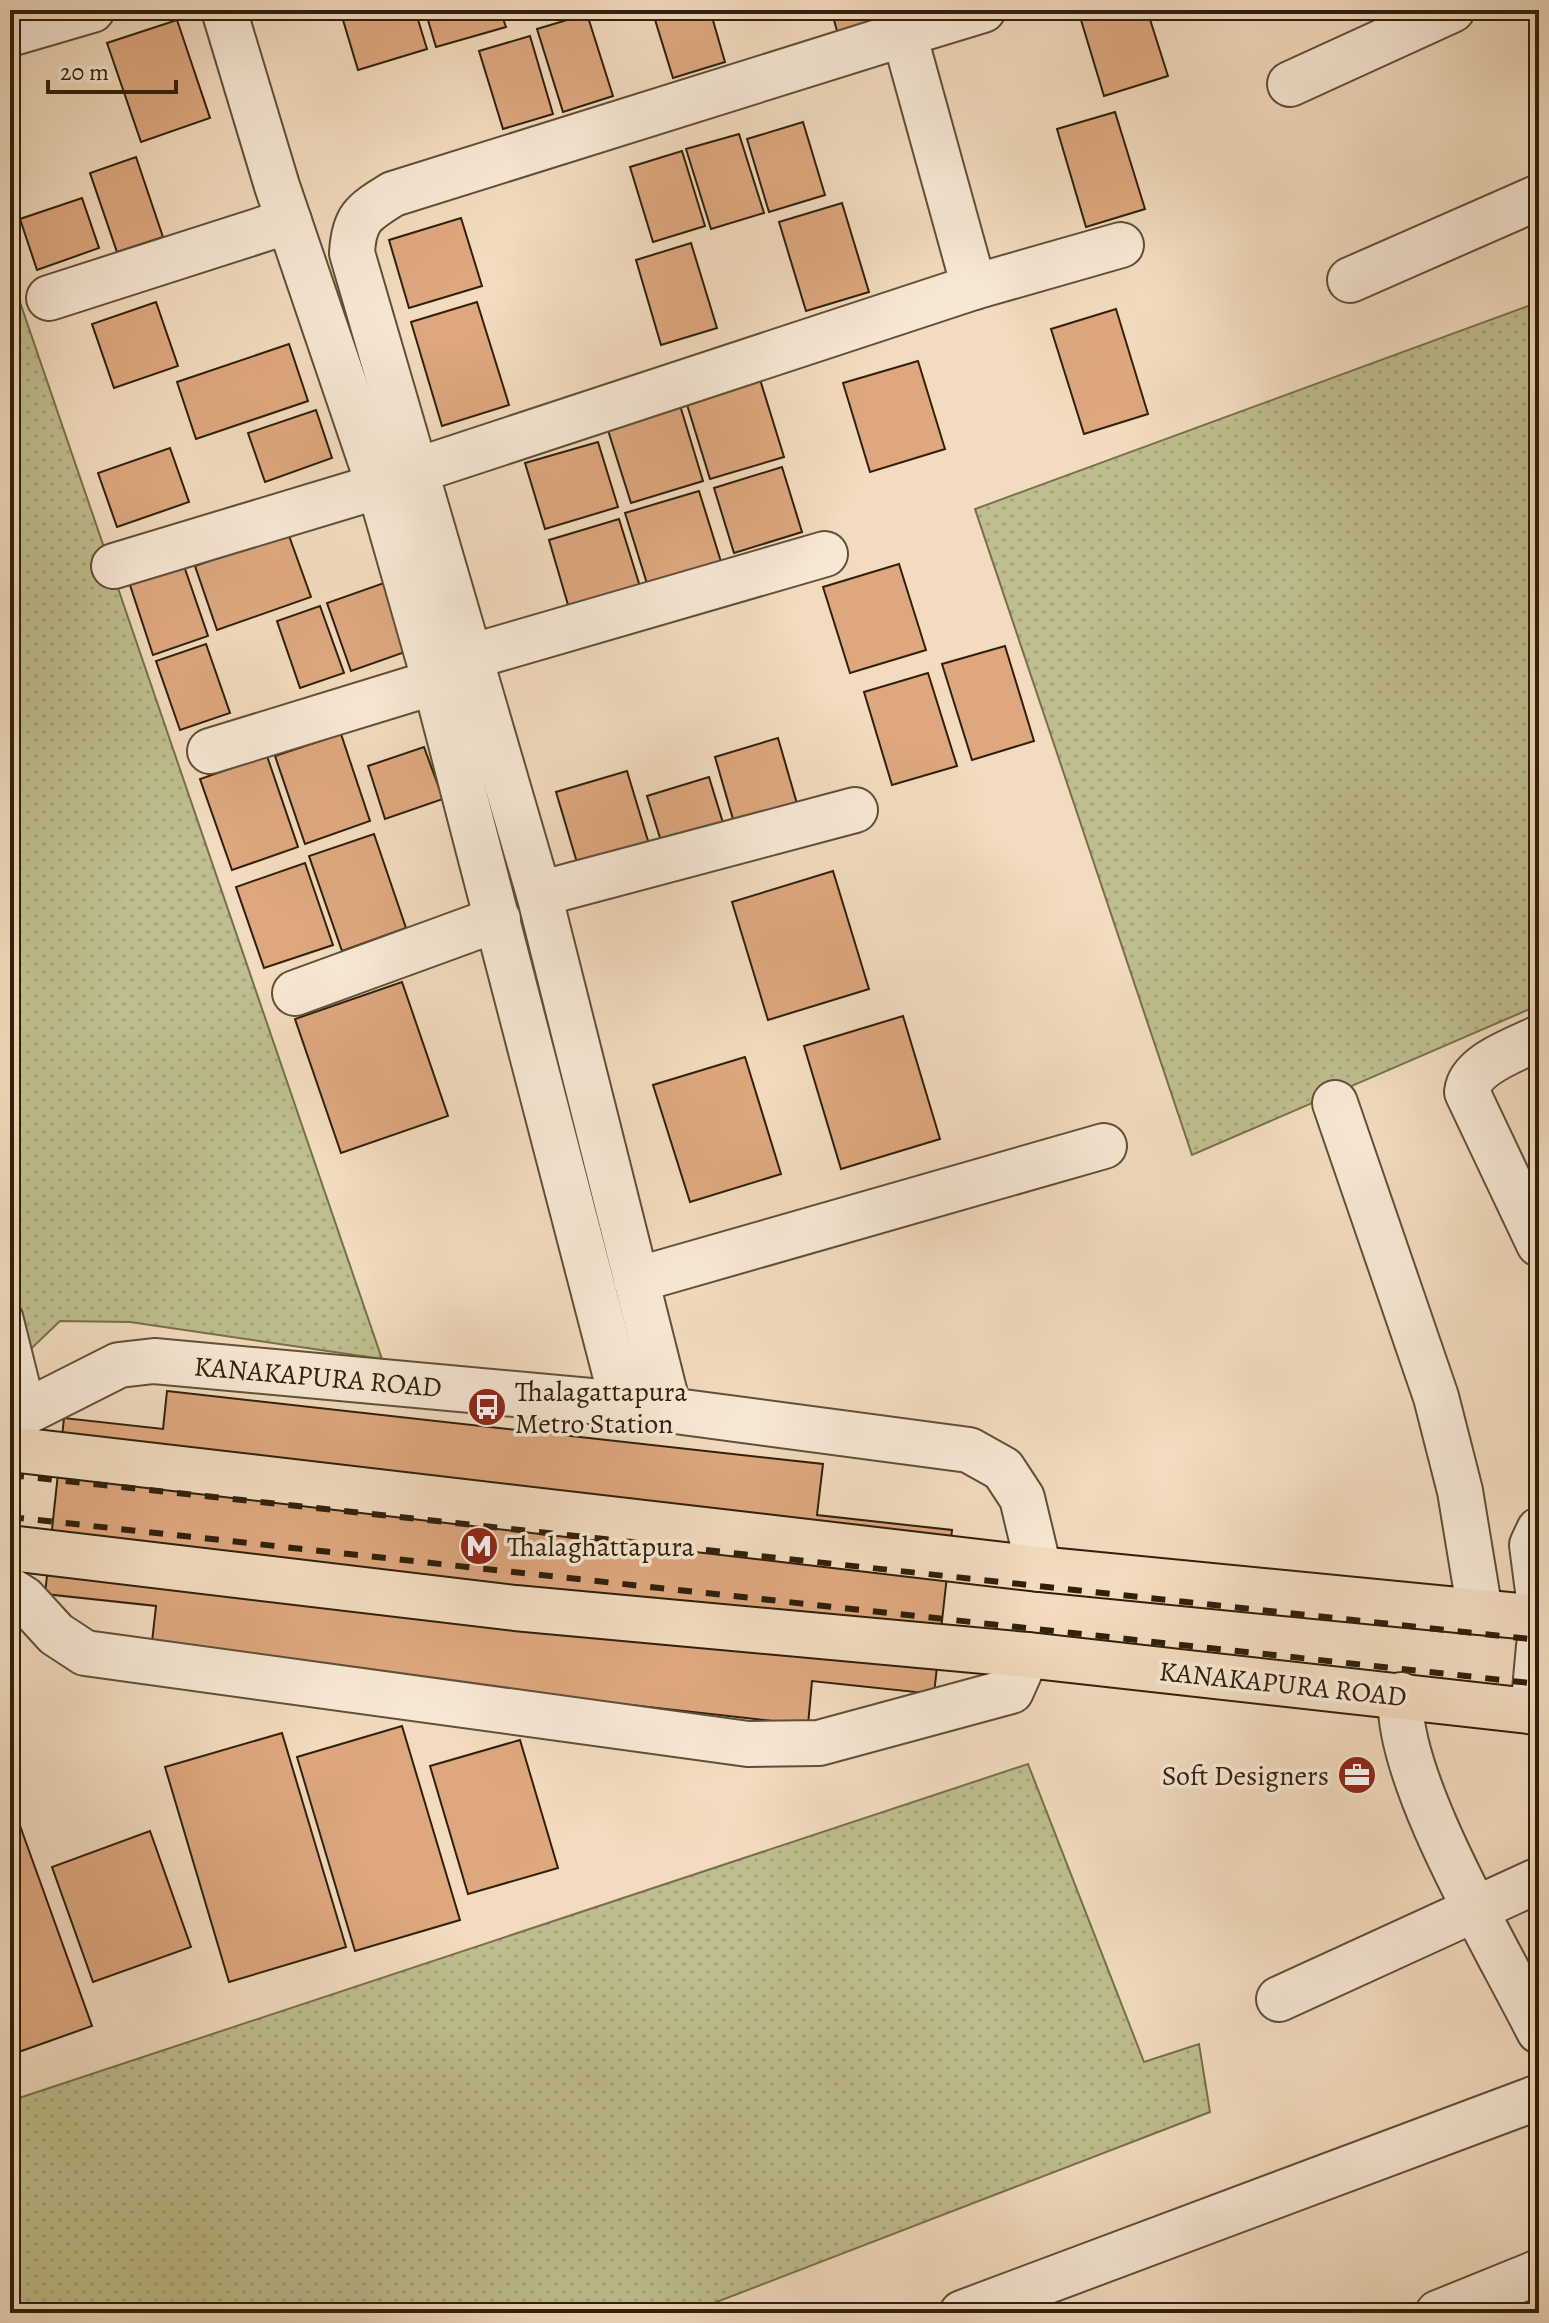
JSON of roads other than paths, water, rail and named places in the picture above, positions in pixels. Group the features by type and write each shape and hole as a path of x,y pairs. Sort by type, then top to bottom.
{"highway":[{"path":"10,1449 1039,1569 1539,1618"},
{"name":"KANAKAPURA ROAD","path":"10,1548 515,1608 1027,1655 1536,1712"}],"street":[{"path":"10,34 92,10"},
{"path":"224,10 289,221 397,479"},
{"path":"669,1410 539,894 452,669 397,479 352,253 353,231 364,212 393,194 983,10"},
{"path":"1290,84 1452,10"},
{"path":"904,34 974,287"},
{"path":"1350,280 1539,197"},
{"path":"49,298 289,221"},
{"path":"114,566 397,479 974,287 1121,245"},
{"path":"210,751 452,669 825,554"},
{"path":"452,669 498,919 623,1404"},
{"path":"539,894 855,810"},
{"path":"295,993 498,919"},
{"path":"1539,1038 1476,1074 1468,1083 1467,1092 1539,1244"},
{"path":"1335,1103 1440,1412 1460,1491 1480,1612"},
{"path":"636,1280 1104,1146"},
{"name":"KANAKAPURA ROAD","path":"22,1414 119,1365 154,1361 623,1404 969,1450 1003,1469 1022,1498 1039,1569"},
{"path":"1539,1530 1532,1545 1539,1599"},
{"path":"10,1590 24,1599 56,1634 85,1653 748,1744 819,1743 1011,1691 1027,1655"},
{"path":"1536,1712 1539,1646"},
{"path":"1401,1695 1399,1718 1422,1796 1539,2031"},
{"path":"1279,1999 1539,1880"},
{"path":"962,2313 1539,2097"},
{"path":"1438,2313 1539,2272"}],"lane":[{"path":"10,1316 22,1414"}],"railway":[{"path":"10,1475 1539,1640"},
{"path":"10,1517 1539,1684"}],"place":[{"name":"Thalagattapura Metro Station","path":"487,1407"},
{"name":"Thalaghattapura","path":"479,1546"},
{"name":"Soft Designers","path":"1357,1775"}]}
